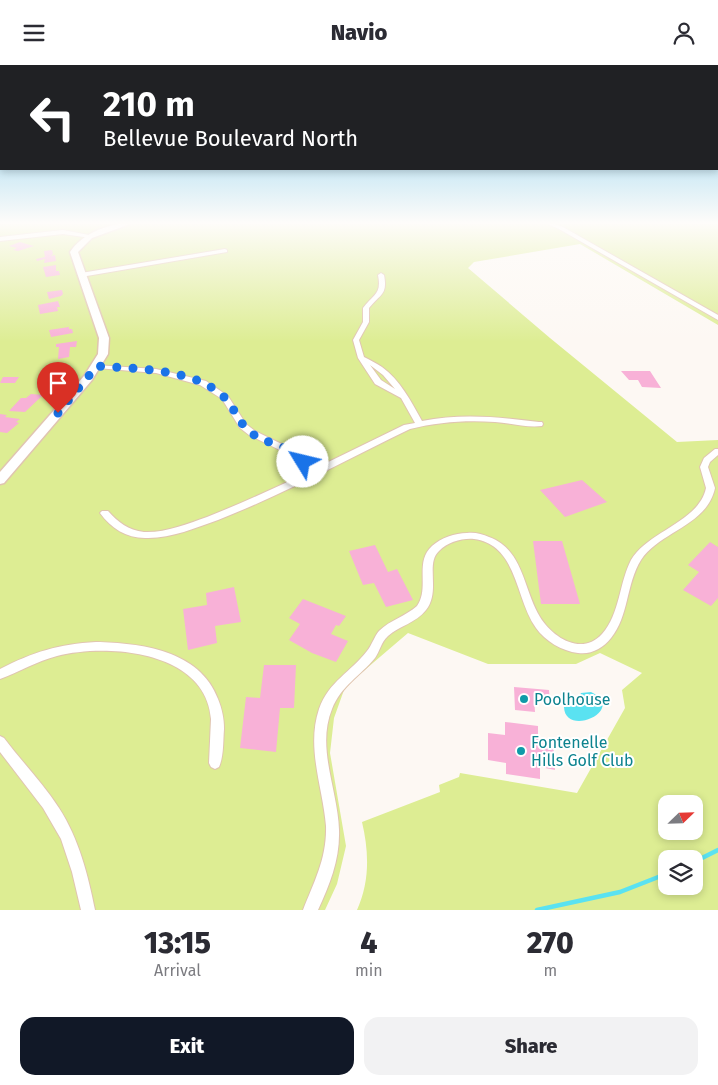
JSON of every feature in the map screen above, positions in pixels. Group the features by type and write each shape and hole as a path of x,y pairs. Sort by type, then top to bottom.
{"main road":[{"path":"0,480 97,366 103,354 105,346 77,263"}],"street":[{"path":"81,275 150,263"},
{"path":"623,263 718,318"},
{"path":"381,275 382,293 366,308 366,322 356,341 361,358 378,383 402,396"},
{"path":"361,358 384,373 402,396 419,423"},
{"path":"97,366 156,371 203,383 225,398 243,426 252,433 291,452 315,472"},
{"path":"105,513 114,524 132,533 155,535 168,533 232,513 385,436 419,423 445,419 474,418 539,424"},
{"path":"310,910 328,868 333,846 330,809 320,751 321,730 326,707 334,692 373,651 383,634 420,610 427,600 430,587 427,567 431,552 443,542 456,536 480,535 491,540 501,548 516,567 527,601 539,625 552,637 565,645 578,650 588,649 599,644 608,633 622,604 636,559 644,550 689,519 707,498 711,490 710,482 704,469 705,463 718,451"},
{"path":"0,674 55,652 74,648 142,649 169,658 188,666 202,680 210,694 217,713 214,763"},
{"path":"0,742 54,812 71,846 82,877 88,910"}],"green space":[{"path":"0,263 473,263 468,268 677,442 718,440 718,910 357,910 364,888 367,866 362,822 440,792 439,785 459,777 460,773 577,793 625,708 622,690 642,673 600,653 576,664 488,664 408,633 344,690 334,718 330,753 346,846 337,884 325,910 0,910"},
{"path":"613,263 718,263 718,325"}],"water":[{"path":"591,692 601,699 603,706 599,713 583,721 574,720 567,716 564,707 576,703 581,693"}],"building":[{"path":"56,265 56,271 59,271 60,275 46,277 43,267"},
{"path":"62,290 63,294 61,296 49,299 47,292"},
{"path":"58,301 60,307 57,307 58,311 40,314 38,305"},
{"path":"69,327 73,333 51,337 49,330"},
{"path":"77,341 76,347 70,347 69,357 58,359 59,347 56,347 56,344"},
{"path":"69,367 61,380 45,380 52,368"},
{"path":"621,371 650,371 661,388 642,387 638,380 629,380"},
{"path":"3,377 19,377 15,383 0,383"},
{"path":"31,394 43,395 25,412 9,411 21,398 26,398"},
{"path":"0,414 7,415 5,417 20,419 16,422 19,423 7,433 0,432"},
{"path":"582,480 607,502 565,517 540,490"},
{"path":"533,541 562,541 580,604 541,604"},
{"path":"710,542 718,547 718,598 711,606 683,590 699,572 688,565"},
{"path":"375,545 388,572 397,569 413,600 386,607 374,583 363,585 349,551"},
{"path":"234,587 241,622 215,626 217,643 188,650 183,609 207,605 206,593"},
{"path":"303,599 346,616 339,626 336,625 331,634 348,641 336,662 312,653 289,640 300,624 289,618"},
{"path":"264,665 296,665 294,708 280,708 276,752 240,748 246,697 260,698"},
{"name":"Poolhouse","path":"514,687 549,690 550,700 534,698 535,712 515,710"},
{"name":"Fontenelle Hills Golf Club","path":"505,722 538,726 538,739 553,741 555,770 540,767 540,779 506,774 506,763 488,760 488,733 505,735"}],"waterway":[{"path":"703,858 718,850"},
{"path":"537,910 620,892 658,877"}],"place":[{"name":"Poolhouse","path":"524,699"},
{"name":"Fontenelle Hills Golf Club","path":"521,751"}],"route":[{"path":"58,413 97,366 173,374 203,383 214,389 225,398 243,426 261,439 291,452 303,462"}]}
